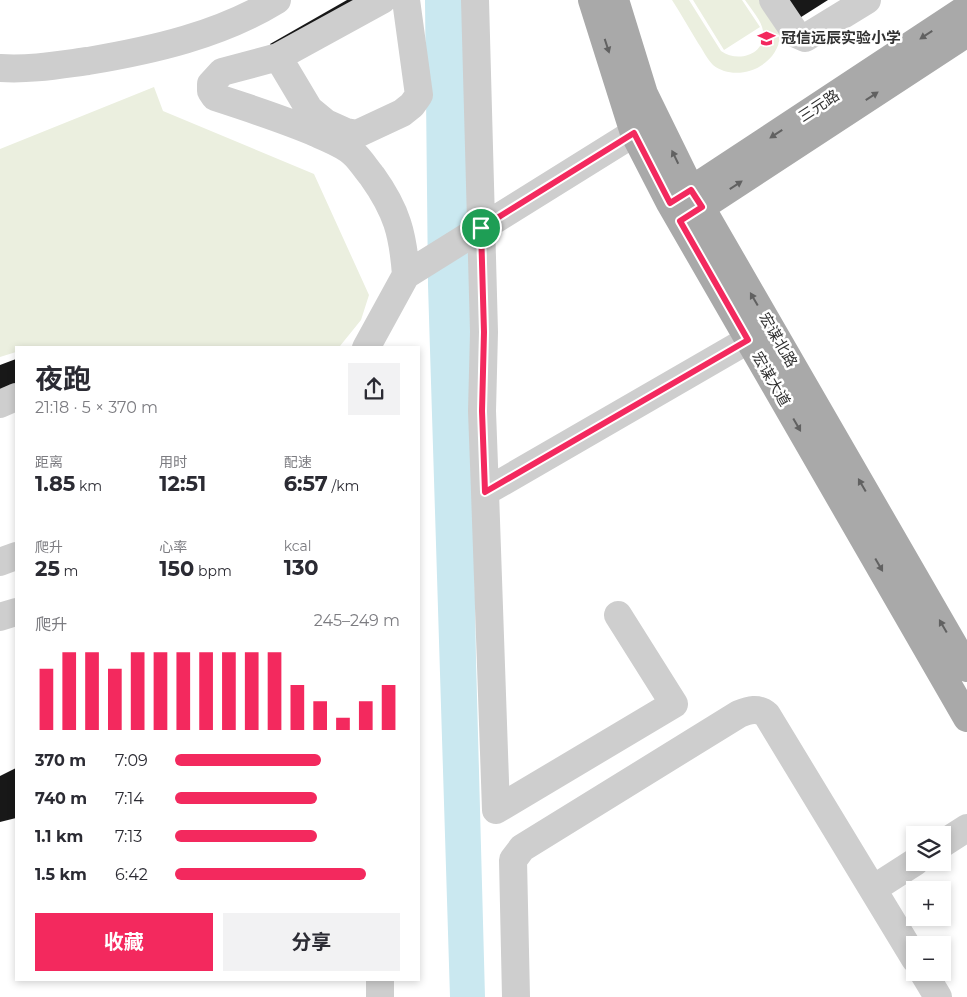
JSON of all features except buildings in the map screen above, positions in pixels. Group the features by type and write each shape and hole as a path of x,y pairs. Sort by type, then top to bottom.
{"main road":[{"name":"宏谋大道","path":"592,0 634,133 686,205 748,340 967,718"},
{"name":"宏谋北路","path":"614,0 644,94 686,205 967,668"},
{"name":"三元路","path":"686,205 967,8"},
{"name":"三元路","path":"686,205 967,33"}],"street":[{"path":"382,0 278,57 222,72 211,84 212,93 216,97 289,122 332,140 352,152 378,184 390,204 401,234 406,275"},
{"path":"278,57 309,109 326,123 358,134 402,113 412,106 419,95 406,0"},
{"path":"475,0 484,332 482,411 496,810 674,704 618,615"},
{"path":"773,0 796,34 804,38 867,0"},
{"path":"0,68 41,68 139,52 185,41 263,4"},
{"path":"367,346 406,275 634,133"},
{"path":"485,492 748,340"},
{"path":"0,404 15,397"},
{"path":"0,562 15,556"},
{"path":"0,618 15,612"},
{"path":"516,997 513,860 516,854 522,848 748,710 763,711 767,715 906,944"},
{"path":"951,838 967,828"},
{"path":"873,889 906,868"},
{"path":"380,981 380,997"},
{"path":"928,981 938,997"}],"green space":[{"path":"672,0 689,0 721,51 728,55 743,56 756,51 763,39 761,23 745,0 765,0 780,31 778,46 765,63 755,69 733,73 723,70 713,65 709,60"},
{"path":"693,0 742,0 760,27 724,50"},
{"path":"154,87 163,111 314,174 369,295 361,320 340,346 15,346 15,352 0,357 0,149"}],"water":[{"path":"425,0 465,0 476,659 485,997 450,997 428,285"}],"place":[{"name":"冠信远辰实验小学","path":"767,38"}],"route":[{"path":"634,133 670,203 691,190 702,207 680,221 748,340 485,492 482,411 484,332 481,228 634,133"}]}
